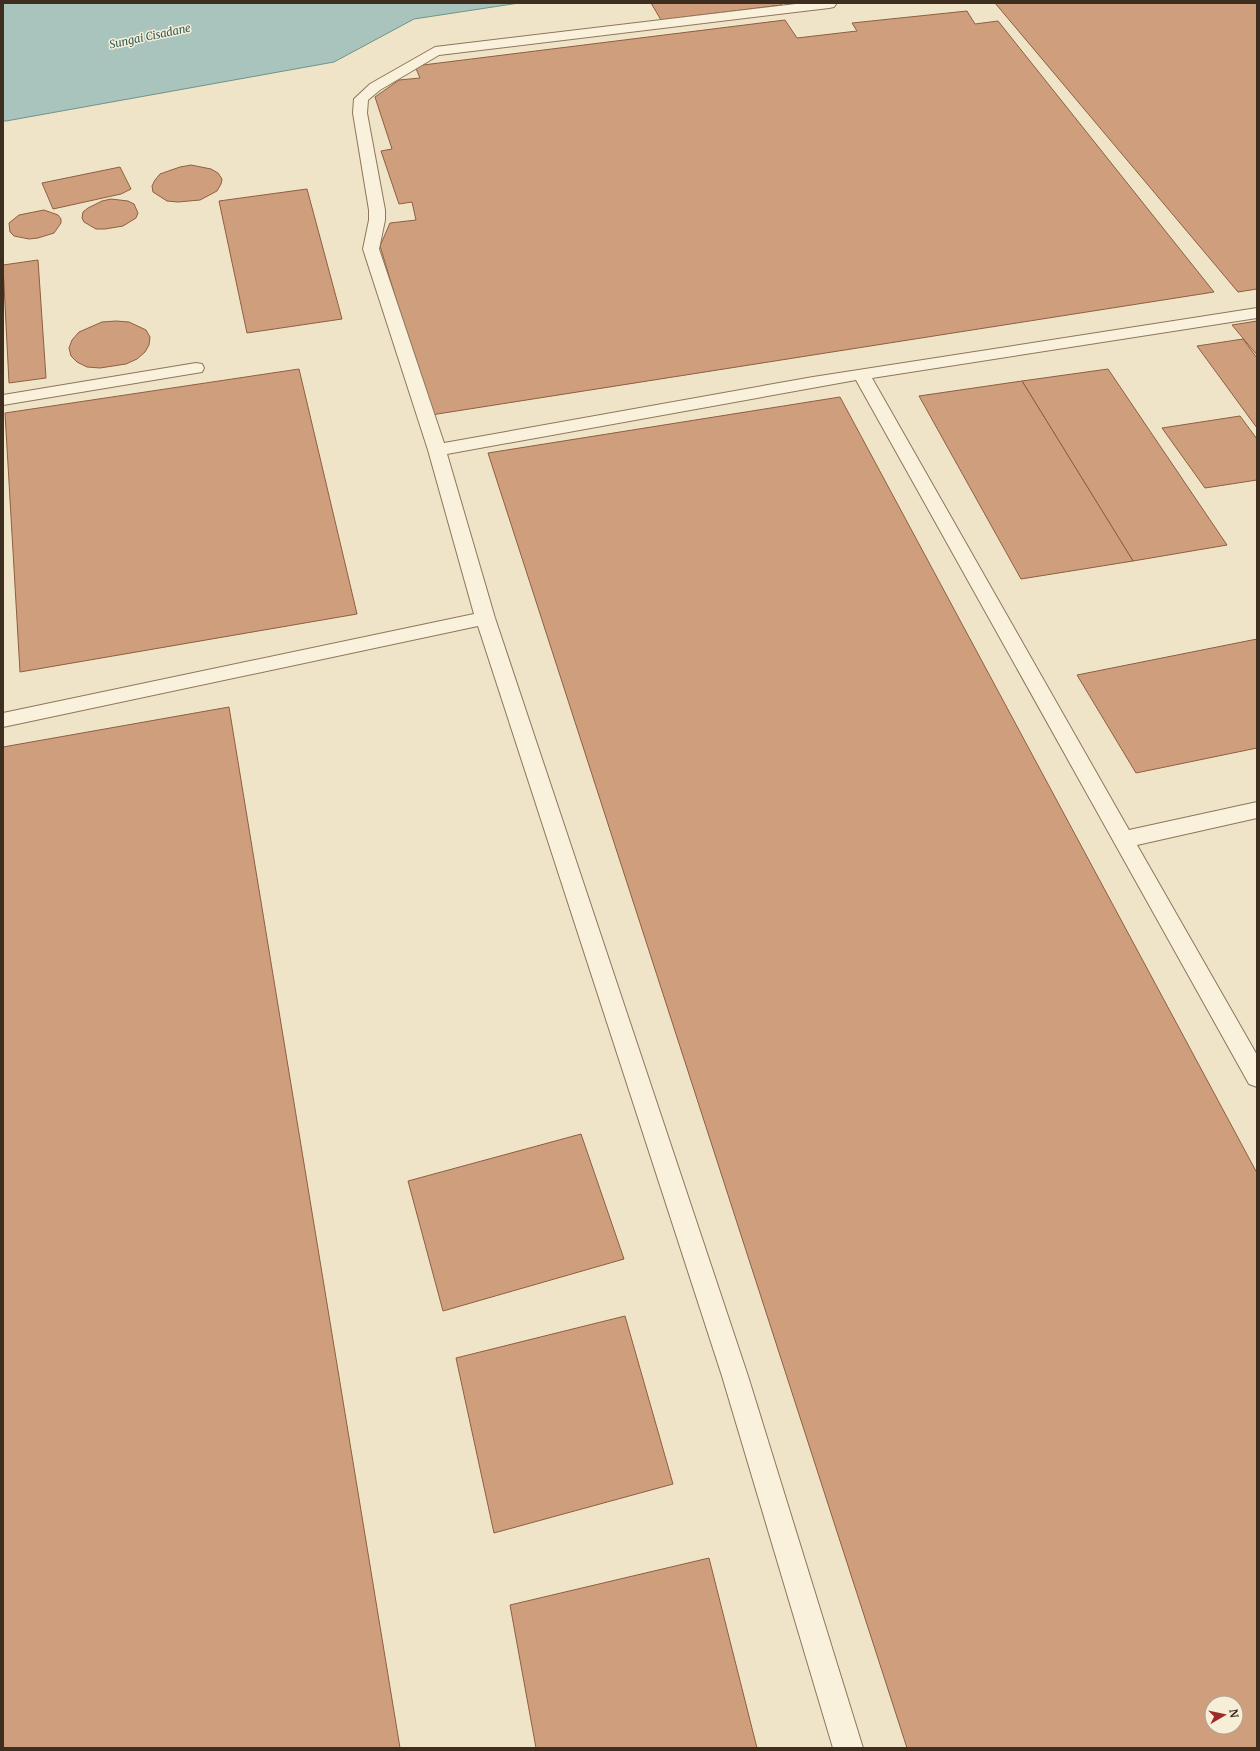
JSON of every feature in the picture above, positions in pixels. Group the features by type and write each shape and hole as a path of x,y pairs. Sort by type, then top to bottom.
{"lane":[{"path":"829,4 435,51 374,87 361,99 360,113 377,210 377,220 371,250 437,450 485,618 735,1376 848,1748"},
{"path":"437,450 862,374 1257,313"},
{"path":"3,400 196,368"},
{"path":"862,374 1017,652 1125,839 1214,1004 1257,1077"},
{"path":"3,720 485,618"},
{"path":"1125,839 1257,810"}],"water":[{"name":"Sungai Cisadane","path":"3,3 519,3 414,19 334,62 3,121"}],"building":[{"path":"651,3 780,3 782,5 661,20"},
{"path":"995,3 1257,3 1257,289 1238,292"},
{"path":"967,11 975,24 998,21 1214,292 431,415 380,246 390,223 416,220 412,202 399,204 381,151 392,149 375,97 399,80 420,78 415,66 785,20 797,38 857,31 852,23"},
{"path":"191,165 211,169 218,173 222,179 217,191 200,200 178,202 167,201 153,192 152,186 160,174"},
{"path":"120,167 131,189 121,194 53,209 42,183"},
{"path":"307,189 342,319 247,333 219,201"},
{"path":"111,199 128,201 134,204 138,213 136,218 123,226 105,229 96,229 84,222 82,218 83,212 102,201"},
{"path":"44,210 58,215 61,219 61,223 54,233 29,239 14,236 10,232 9,223 19,215"},
{"path":"38,260 46,378 9,383 3,265"},
{"path":"1257,321 1257,355 1232,325"},
{"path":"102,322 129,322 146,330 150,337 149,345 145,352 137,359 126,364 100,368 87,367 77,362 71,356 69,348 72,340 79,332"},
{"path":"1243,339 1257,358 1257,428 1197,346"},
{"path":"299,369 357,614 20,672 5,413"},
{"path":"1108,369 1227,545 1133,561 1022,381"},
{"path":"1022,381 1133,561 1021,579 919,396"},
{"path":"840,397 1257,1173 1257,1748 907,1748 488,453"},
{"path":"1240,416 1257,439 1257,480 1205,488 1162,428"},
{"path":"1257,639 1257,748 1136,773 1077,675"},
{"path":"229,707 400,1748 3,1748 3,747"},
{"path":"581,1134 624,1259 443,1311 408,1181"},
{"path":"625,1316 673,1484 494,1533 456,1358"},
{"path":"709,1558 757,1748 536,1748 510,1605"}]}
